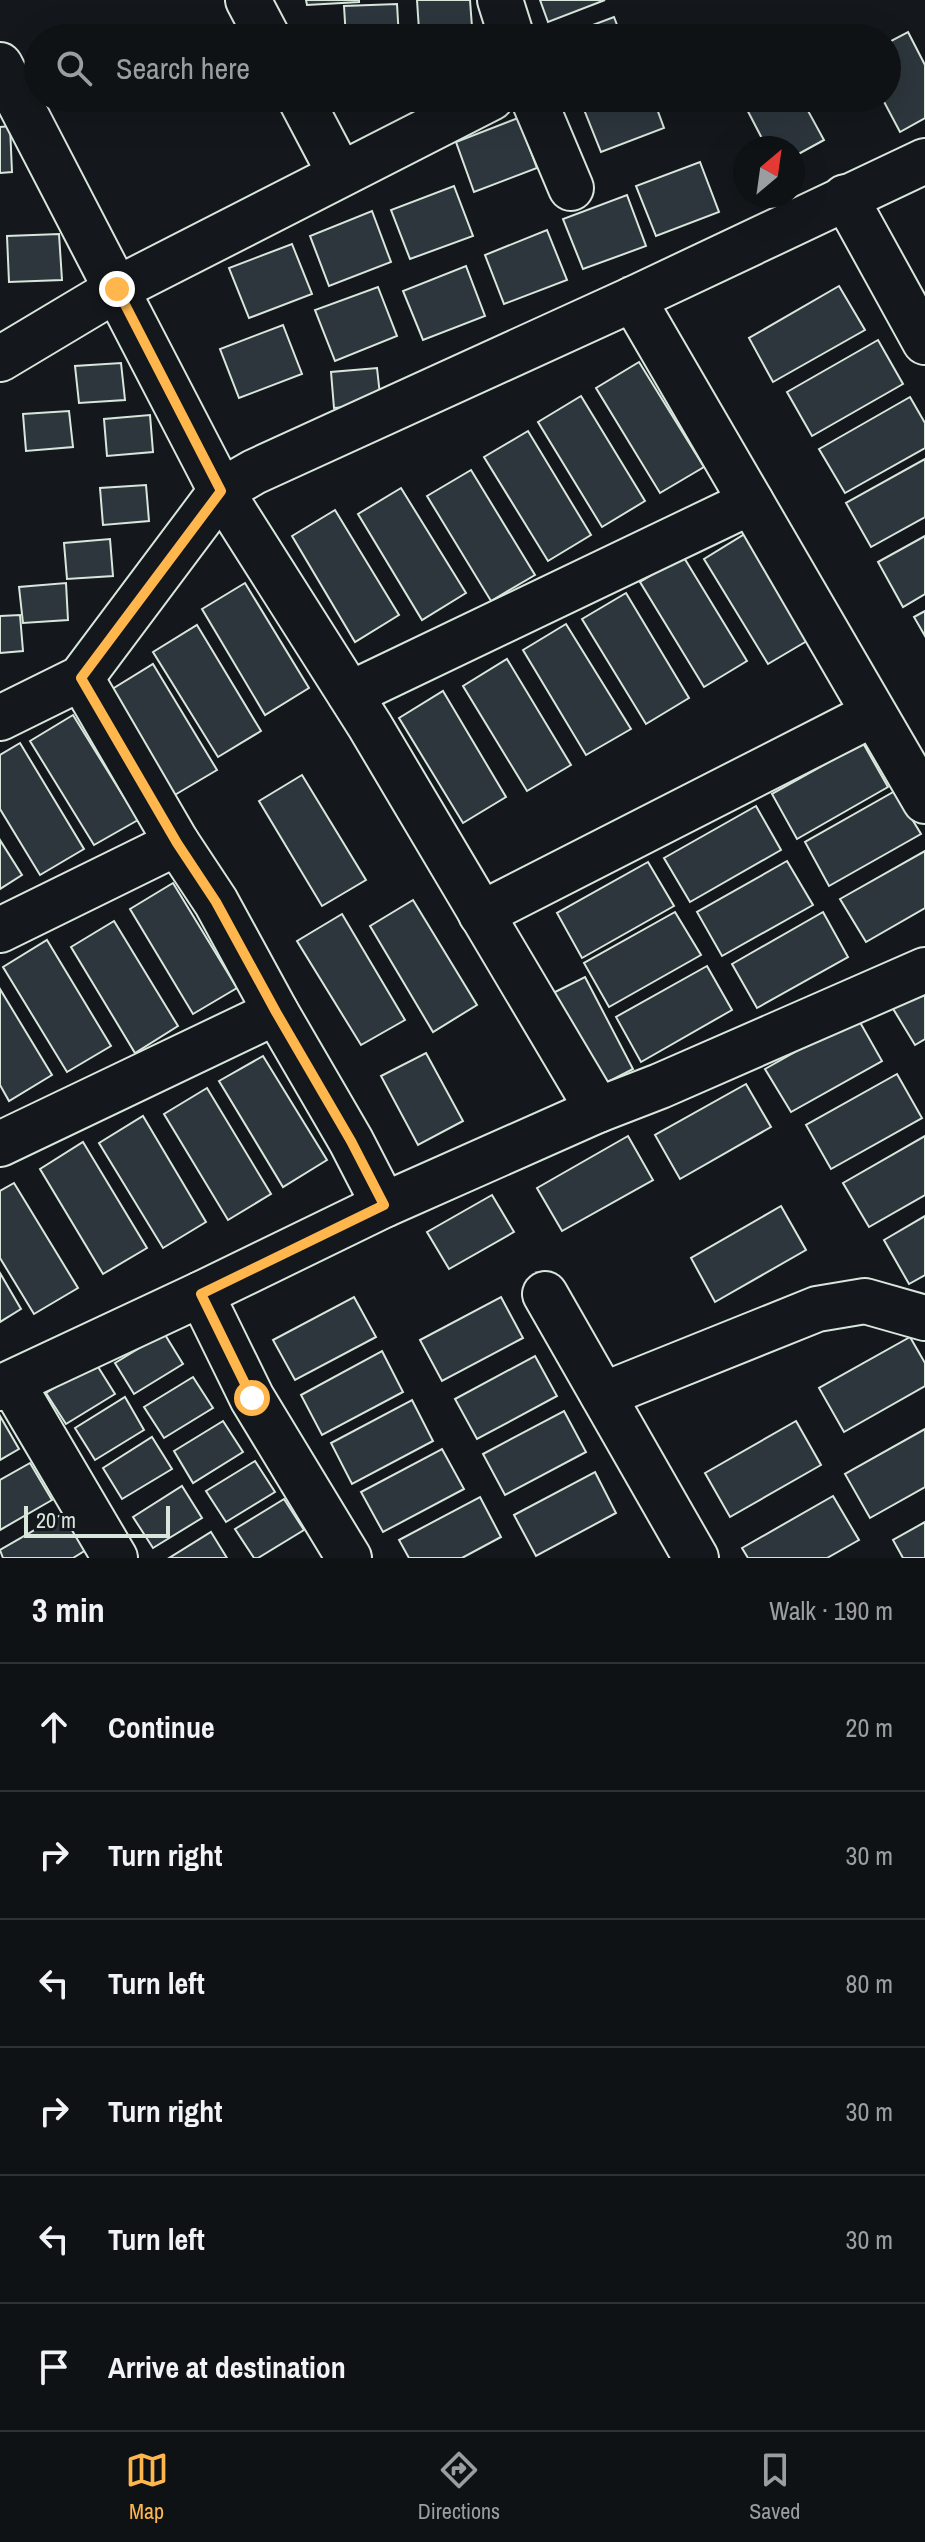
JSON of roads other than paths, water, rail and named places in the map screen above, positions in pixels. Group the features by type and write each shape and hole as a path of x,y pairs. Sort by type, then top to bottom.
{"street":[{"path":"248,0 261,24"},
{"path":"500,0 508,24"},
{"path":"1,71 221,491 350,694 598,1110"},
{"path":"307,112 340,174"},
{"path":"0,359 117,289 463,112"},
{"path":"539,112 571,188"},
{"path":"0,718 81,678 221,491 254,472 633,299 925,161"},
{"path":"845,197 925,342"},
{"path":"633,299 925,801"},
{"path":"350,694 751,502"},
{"path":"81,678 177,843 216,902 384,1205"},
{"path":"481,914 873,714"},
{"path":"0,930 177,843"},
{"path":"115,1558 6,1385 384,1205 925,970"},
{"path":"0,1144 276,1012"},
{"path":"201,1294 252,1398 349,1558"},
{"path":"545,1294 696,1558"},
{"path":"603,1395 817,1309 865,1301 925,1318"}]}
